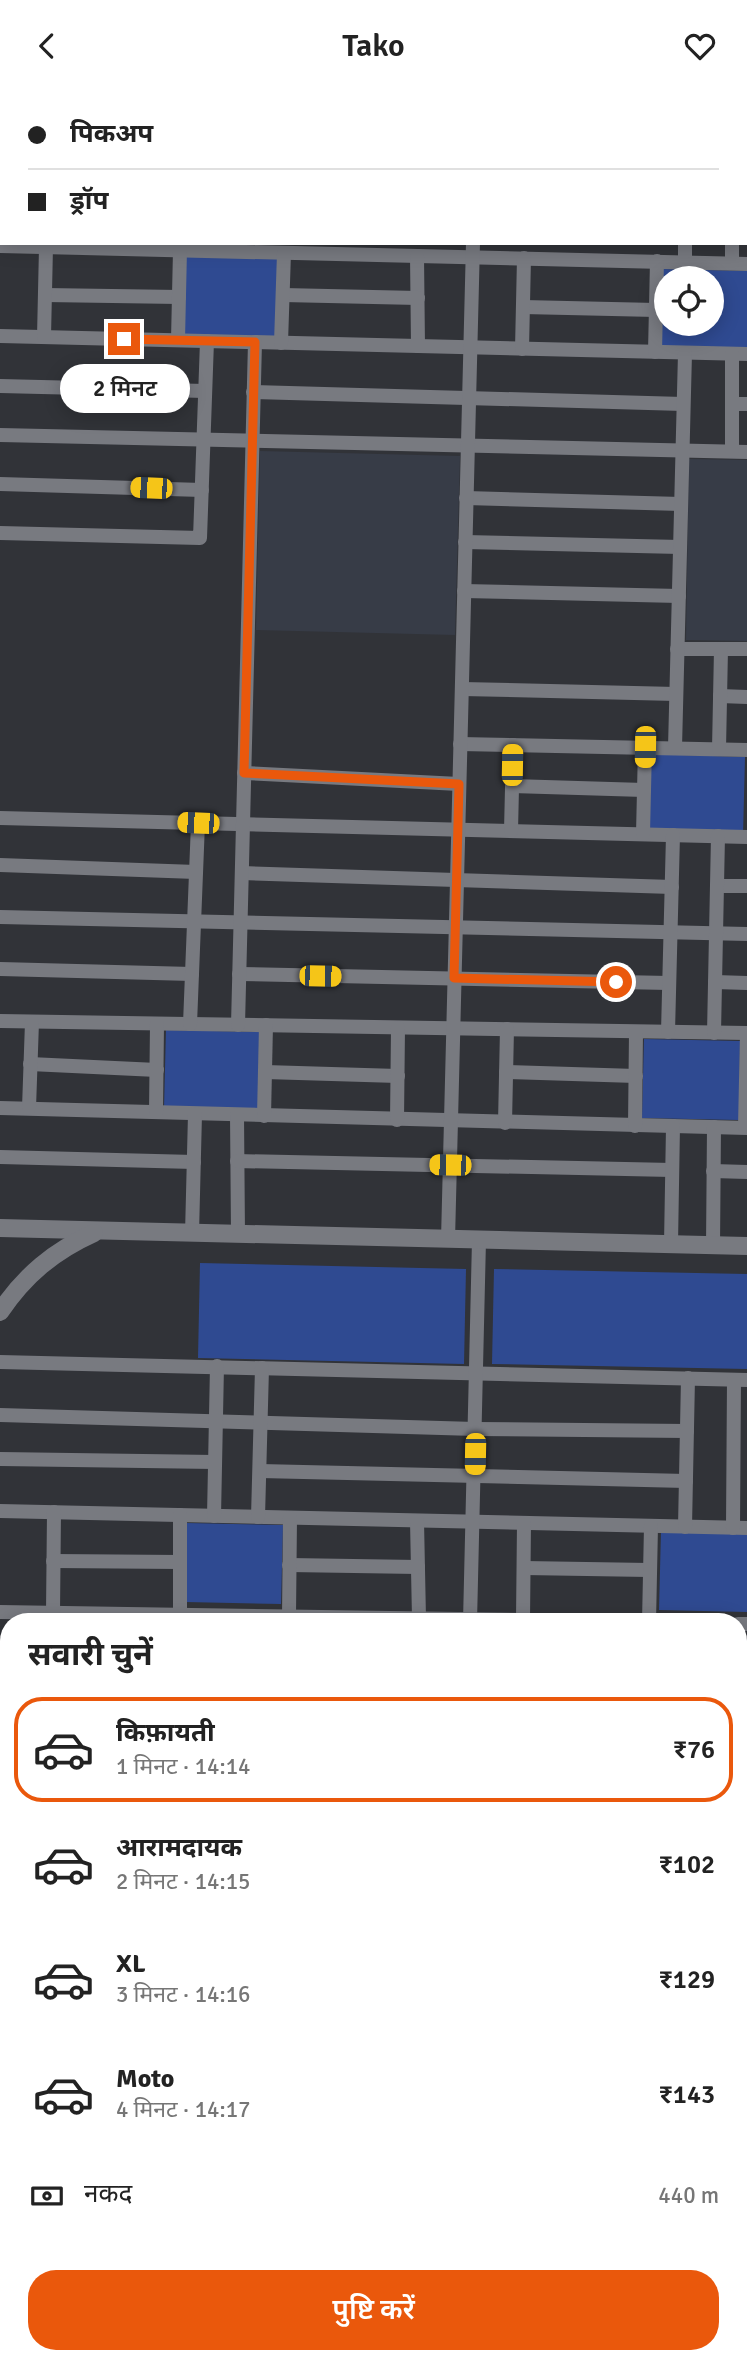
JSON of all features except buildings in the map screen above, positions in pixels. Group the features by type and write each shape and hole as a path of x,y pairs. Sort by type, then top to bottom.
{"street":[{"path":"685,245 685,262"},
{"path":"732,245 732,263"},
{"path":"0,246 180,250 215,247 255,248 284,253 417,256 473,250 524,258 747,264"},
{"path":"44,337 46,247"},
{"path":"178,340 180,250"},
{"path":"448,1240 473,250"},
{"path":"281,343 284,253"},
{"path":"417,256 418,347"},
{"path":"522,349 524,258"},
{"path":"657,261 657,266"},
{"path":"45,295 179,297"},
{"path":"282,295 418,298"},
{"path":"523,307 654,310"},
{"path":"0,336 740,354 732,404 732,451"},
{"path":"655,336 655,352"},
{"path":"0,533 200,538 207,341"},
{"path":"238,1025 255,342"},
{"path":"675,748 685,353"},
{"path":"0,386 205,391"},
{"path":"253,392 683,404"},
{"path":"732,404 747,404"},
{"path":"0,435 253,438 747,451"},
{"path":"0,484 202,490"},
{"path":"466,498 681,504"},
{"path":"466,542 680,547"},
{"path":"464,591 679,596"},
{"path":"677,649 747,649"},
{"path":"719,749 721,649"},
{"path":"462,689 676,694"},
{"path":"720,696 747,697"},
{"path":"460,744 747,750"},
{"path":"511,831 513,745"},
{"path":"643,834 645,747"},
{"path":"244,773 459,784"},
{"path":"512,786 644,790"},
{"path":"0,818 747,837"},
{"path":"190,1024 198,823"},
{"path":"668,1032 673,835"},
{"path":"714,1033 718,836"},
{"path":"0,865 196,872"},
{"path":"242,873 672,887"},
{"path":"717,886 747,886"},
{"path":"0,917 747,934"},
{"path":"0,969 192,974"},
{"path":"239,974 669,983"},
{"path":"715,982 747,983"},
{"path":"0,1021 747,1033 746,1128 0,1108"},
{"path":"29,1108 32,1022"},
{"path":"156,1112 157,1024"},
{"path":"264,1116 266,1025"},
{"path":"397,1120 398,1028"},
{"path":"505,1123 507,1029"},
{"path":"635,1125 636,1032"},
{"path":"30,1064 157,1070"},
{"path":"265,1072 398,1076"},
{"path":"506,1072 636,1076"},
{"path":"192,1234 195,1114"},
{"path":"237,1115 238,1235"},
{"path":"671,1244 673,1126"},
{"path":"713,1245 714,1127"},
{"path":"0,1157 194,1162"},
{"path":"237,1161 672,1170"},
{"path":"713,1171 747,1173"},
{"path":"0,1228 747,1246"},
{"path":"0,1312 25,1280 47,1259 97,1231"},
{"path":"470,1613 479,1240"},
{"path":"0,1361 741,1380 740,1528 0,1511"},
{"path":"214,1516 218,1366"},
{"path":"258,1517 262,1368"},
{"path":"685,1527 688,1378"},
{"path":"0,1415 475,1429 687,1431"},
{"path":"0,1459 215,1462"},
{"path":"260,1471 686,1481"},
{"path":"0,1612 53,1613 54,1512"},
{"path":"180,1515 180,1613"},
{"path":"289,1613 290,1518"},
{"path":"417,1521 419,1613"},
{"path":"523,1613 524,1523"},
{"path":"649,1613 651,1526"},
{"path":"53,1561 180,1562"},
{"path":"289,1565 418,1567"},
{"path":"524,1568 649,1570"}],"shaded area":[{"path":"182,255 279,258 277,337 181,334"},
{"path":"724,270 747,271 747,349 659,348 659,336 724,336"},
{"path":"260,451 460,456 455,635 256,630"},
{"path":"689,459 747,460 747,641 686,640"},
{"path":"649,754 745,757 743,835 647,833"},
{"path":"166,1030 262,1032 260,1111 164,1108"},
{"path":"644,1039 740,1041 739,1120 642,1118"},
{"path":"200,1263 466,1269 464,1364 198,1358"},
{"path":"494,1269 747,1274 747,1369 492,1364"},
{"path":"186,1523 283,1525 281,1604 185,1602"},
{"path":"661,1531 747,1533 747,1612 659,1610"}],"route":[{"path":"124,339 255,342 244,773 459,784 454,978 616,982"}]}
